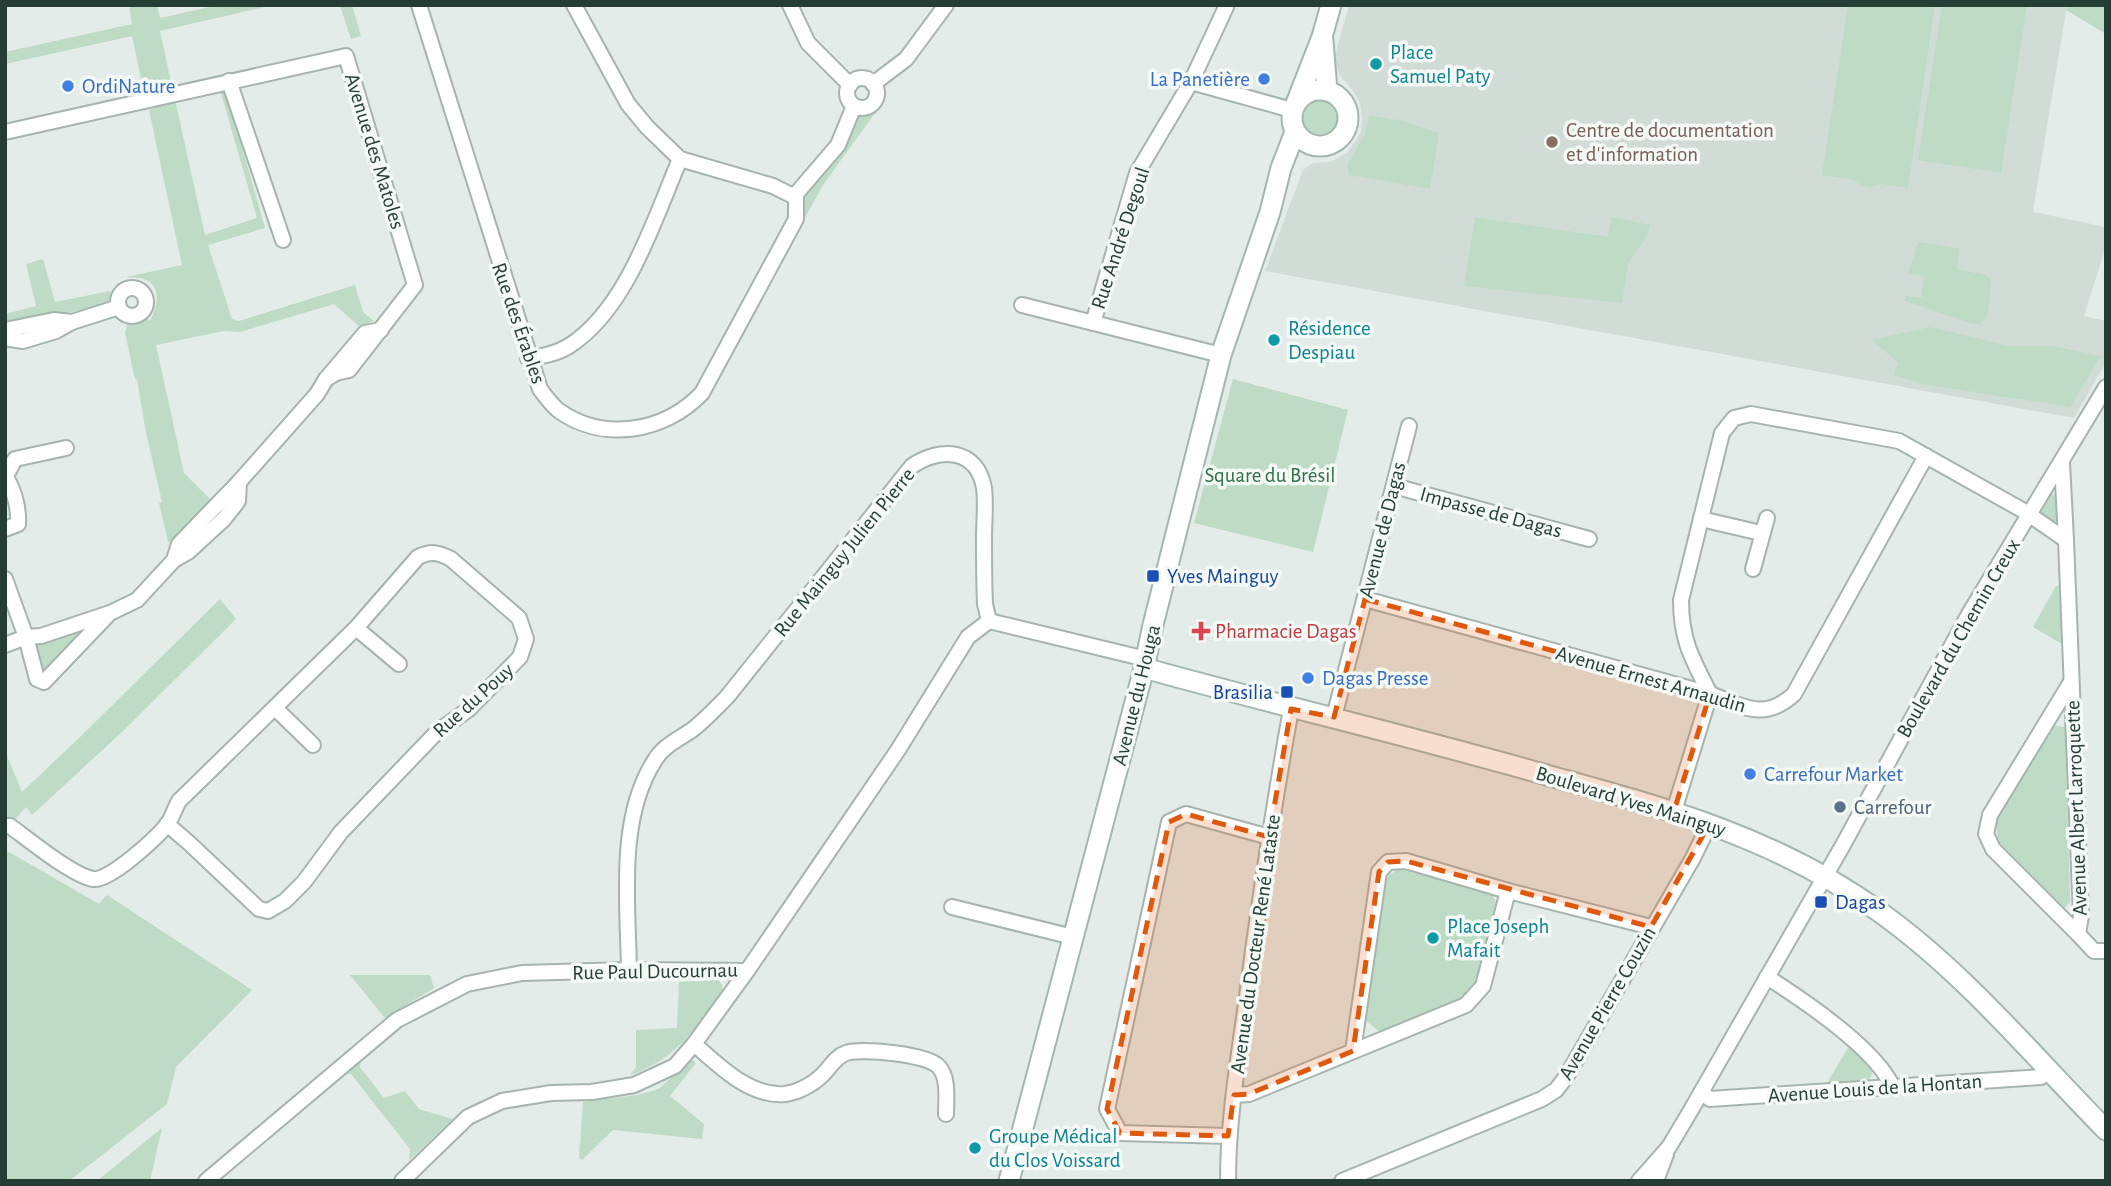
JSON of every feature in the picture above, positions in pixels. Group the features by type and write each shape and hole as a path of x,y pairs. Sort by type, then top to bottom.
{"main road":[{"path":"1295,106 1308,92 1327,91 1343,103 1347,111 1346,129 1335,142 1327,146 1302,138 1291,118 1295,106 1322,37 1331,5"},
{"path":"1322,37 1327,91"},
{"name":"Avenue du Houga","path":"1009,1181 1145,664 1221,355 1270,212 1302,138"},
{"name":"Boulevard Yves Mainguy","path":"1145,664 1291,709 1334,717 1674,811 1739,834 1825,877 1880,912 1939,958 2106,1130"}],"street":[{"name":"Rue des Érables","path":"419,5 528,358 540,389 555,408 571,418 610,429 635,429 662,422 688,408 702,393 796,219 796,194"},
{"path":"574,5 628,104 680,159 773,186 791,195 796,194 838,145 854,106"},
{"path":"790,5 808,43 850,85"},
{"path":"873,84 906,59 946,5"},
{"name":"Rue André Degoul","path":"1093,323 1137,173 1191,82 1226,7"},
{"name":"Avenue des Matoles","path":"5,132 346,56 415,285 349,370 326,379 317,394 239,482 238,500 223,519 188,552 174,561 137,600 110,613 5,645"},
{"path":"861,79 873,84 876,92 874,101 863,108 854,106 847,94 850,85 861,79"},
{"path":"229,81 283,240"},
{"path":"1191,82 1295,106"},
{"path":"528,358 552,354 570,345 605,312 630,275 680,159"},
{"path":"1022,305 1221,355"},
{"path":"5,338 23,341 119,307"},
{"path":"5,330 54,320 72,322"},
{"name":"Boulevard du Chemin Creux","path":"1656,1181 1669,1147 1825,877 1969,614 2106,387"},
{"path":"1674,811 1710,694 1688,650 1681,626 1681,600 1723,433 1734,418 1751,414 1899,441 2029,514 2066,540"},
{"name":"Avenue de Dagas","path":"1334,717 1409,426"},
{"path":"5,529 18,524 19,512 6,476 15,459 66,448"},
{"name":"Rue Mainguy Julien Pierre","path":"629,970 630,824 655,759 727,697 912,466 927,456 942,453 958,455 975,466 984,486 985,604 989,621"},
{"name":"Avenue Ernest Arnaudin","path":"1365,599 1710,694 1752,709 1766,710 1781,705 1794,694 1926,456"},
{"name":"Avenue Albert Larroquette","path":"2062,463 2081,916 2078,934"},
{"name":"Impasse de Dagas","path":"1394,486 1589,539"},
{"path":"1753,569 1767,518"},
{"path":"1701,519 1761,533"},
{"name":"Rue du Pouy","path":"5,826 79,874 95,880 106,877 121,867 167,824 179,801 356,628 418,557 429,552 438,552 451,559 519,618 526,639 520,657 469,709 437,732 341,832 304,882 285,901 268,911 259,909 167,824"},
{"path":"5,579 26,637"},
{"name":"Avenue des Matoles","path":"26,637 37,679 44,682 110,613"},
{"path":"989,621 1145,664"},
{"name":"Rue Paul Ducournau","path":"206,1181 397,1020 467,984 522,973 747,971 898,750 968,637 989,621"},
{"path":"356,628 399,664"},
{"name":"Avenue Albert Larroquette","path":"2071,681 1990,815 1986,834 1993,849 2094,951 2106,951"},
{"path":"275,708 313,745"},
{"name":"Avenue du Docteur René Lataste","path":"1228,1181 1228,1136 1269,837 1291,709"},
{"path":"1228,1136 1120,1133 1107,1109 1169,822 1185,814 1269,837"},
{"name":"Avenue Pierre Couzin","path":"1342,1181 1542,1099 1556,1090 1693,858 1710,823"},
{"path":"1353,1051 1379,872 1388,862 1406,861 1508,891 1651,927"},
{"path":"1234,1095 1249,1094 1466,1005 1483,986 1508,891"},
{"path":"952,907 1073,937"},
{"path":"402,1181 468,1117 502,1101 634,1085 675,1066 747,971"},
{"path":"1766,977 1854,1041 1887,1074 1893,1088"},
{"path":"694,1044 750,1088 773,1094 796,1091 808,1085 820,1077 833,1061 846,1053 924,1057 939,1066 943,1074 946,1114"},
{"name":"Avenue Louis de la Hontan","path":"1701,1093 1710,1099 1893,1088 2041,1077 2049,1072"},
{"name":"Boulevard du Chemin Creux","path":"1639,1181 1669,1147"}],"highlighted area":[{"path":"1365,599 1710,694 1674,811 1710,823 1651,927 1406,861 1388,862 1379,872 1353,1051 1249,1094 1234,1095 1228,1136 1120,1133 1107,1109 1169,822 1186,814 1269,837 1291,709 1334,717"}],"shaded area":[{"path":"1349,5 2067,5 2033,212 2106,227 2106,246 2084,316 2106,321 2106,362 2074,418 1265,271 1303,170 1313,163 1330,162 1347,153 1361,132 1360,103 1340,76 1334,59"}],"green space":[{"path":"129,5 157,5 160,18 218,5 274,5 160,31 171,82 142,84 132,36 5,64 5,52 132,24"},
{"path":"340,5 352,5 361,36 351,39"},
{"path":"1848,5 1935,5 1908,188 1881,184 1872,187 1853,180 1822,175"},
{"path":"1942,5 2027,5 2001,173 1918,160"},
{"path":"2067,5 2106,5 2106,34 2066,10"},
{"path":"220,90 226,91 265,228 208,245 232,319 239,321 355,285 363,312 374,321 359,326 334,304 240,332 224,331 156,345 184,473 214,503 173,547 168,541 159,503 162,502 125,333 128,321 145,317 150,321 155,310 156,292 150,282 144,279 126,277 182,265 149,110 175,100 205,235 257,218"},
{"path":"1317,97 1332,103 1338,118 1332,133 1317,139 1302,133 1296,118 1302,103"},
{"path":"867,110 875,113 823,185 799,228 803,193 840,152 857,117"},
{"path":"1369,115 1403,121 1439,133 1430,189 1349,175 1347,165 1365,134"},
{"path":"1475,217 1608,237 1611,217 1651,225 1644,241 1628,263 1622,303 1464,286"},
{"path":"1918,242 1959,249 1957,269 1986,275 1991,280 1988,316 1980,324 1905,301 1905,296 1921,298 1924,276 1908,274"},
{"path":"43,259 55,302 110,291 109,304 16,324 5,321 5,314 36,306 26,264"},
{"path":"1930,327 2010,346 2053,346 2101,356 2070,407 1922,384 1894,375 1898,362 1871,340"},
{"name":"Square du Brésil","path":"1233,379 1348,410 1313,552 1194,523"},
{"path":"2051,494 2058,496 2060,522 2055,524 2040,514"},
{"path":"2056,586 2065,587 2066,639 2062,644 2033,627"},
{"path":"220,599 236,619 123,731 32,815 26,807 12,823 5,820 5,751 22,792"},
{"path":"81,627 85,629 50,668 39,668 34,646"},
{"path":"2051,725 2065,727 2070,902 2064,909 1998,844 1996,822"},
{"path":"9,852 99,904 107,895 252,990 176,1067 167,1104 69,1181 5,1181 5,853"},
{"name":"Place Joseph Mafait","path":"1399,869 1491,892 1497,905 1484,963 1469,992 1440,1009 1380,1032 1365,1020 1386,882 1389,875"},
{"path":"350,975 430,975 434,988 385,1018"},
{"path":"718,980 722,985 722,993 683,1042 661,1060 630,1075 636,1067 636,1030 677,1028 679,982"},
{"path":"1849,1046 1871,1065 1872,1074 1867,1084 1834,1086 1827,1083"},
{"path":"691,1059 696,1063 670,1096 704,1124 702,1139 613,1130 582,1160 579,1158 583,1102 637,1095 659,1089"},
{"path":"361,1061 360,1067 384,1098 405,1091 419,1109 453,1119 409,1160 410,1149 351,1074 344,1074"},
{"path":"162,1128 150,1181 97,1181"}],"place":[{"name":"Place Samuel Paty","path":"1376,64"},
{"name":"La Panetière","path":"1264,79"},
{"name":"OrdiNature","path":"68,86"},
{"name":"Centre de documentation et d'information","path":"1552,142"},
{"name":"Résidence Despiau","path":"1274,340"},
{"name":"Yves Mainguy","path":"1153,576"},
{"name":"Pharmacie Dagas","path":"1201,631"},
{"name":"Dagas Presse","path":"1308,678"},
{"name":"Brasilia","path":"1287,692"},
{"name":"Carrefour Market","path":"1750,774"},
{"name":"Carrefour","path":"1840,807"},
{"name":"Dagas","path":"1821,902"},
{"name":"Place Joseph Mafait","path":"1433,938"},
{"name":"Groupe Médical du Clos Voissard","path":"975,1148"}]}
